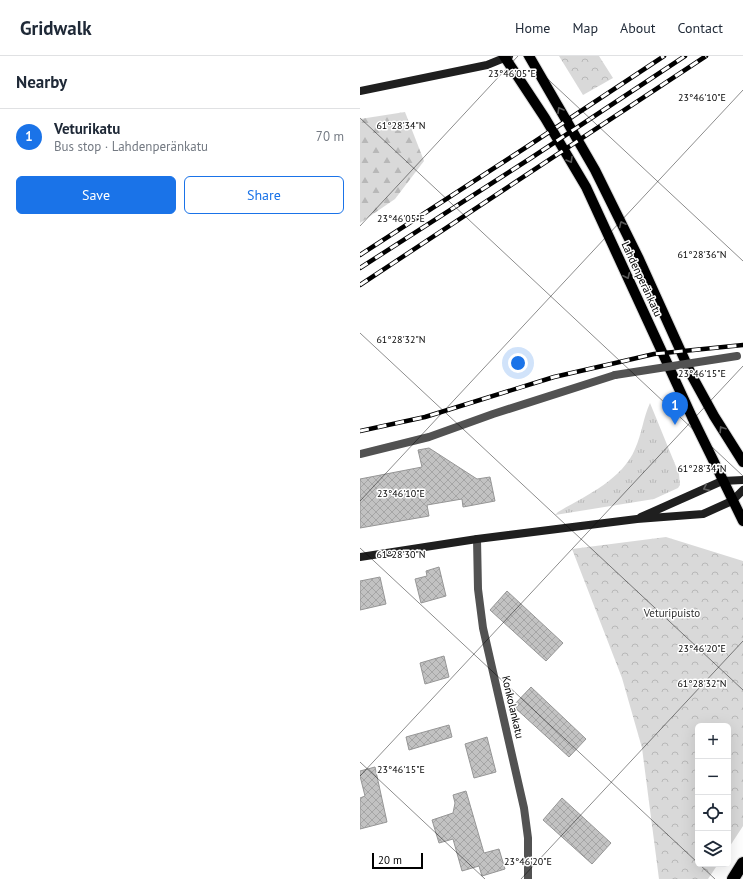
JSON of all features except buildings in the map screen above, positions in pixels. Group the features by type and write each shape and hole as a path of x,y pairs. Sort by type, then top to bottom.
{"highway":[{"path":"733,879 743,863"}],"main road":[{"name":"Lahdenperänkatu","path":"529,56 595,170 639,259 692,376 714,416 743,462"},
{"name":"Lahdenperänkatu","path":"506,57 545,118 586,187 722,481 743,521"}],"street":[{"path":"360,91 487,65 506,57"},
{"path":"360,454 429,437 493,414 615,375 740,356"},
{"path":"637,519 722,481 743,480"},
{"path":"360,557 477,539 637,519 703,514 732,501 743,490"},
{"name":"Konkolankatu","path":"477,539 478,589 483,628 524,808 528,838 528,879"}],"green space":[{"path":"559,56 599,56 613,78 583,95"},
{"path":"405,112 424,161 395,199 360,223 360,119"},
{"path":"650,403 679,474 680,485 678,488 654,499 555,515 602,486 621,470 635,449"},
{"name":"Veturipuisto","path":"666,537 743,561 743,826 731,844 731,723 695,723 695,867 716,867 708,879 659,879 642,748 622,678 572,549"}],"railway":[{"path":"360,255 664,56"},
{"path":"360,268 531,158 685,56"},
{"path":"360,285 706,56"},
{"path":"360,431 425,417 554,377 654,354 743,345"}],"place":[{"name":"Veturikatu","path":"675,425"}]}
